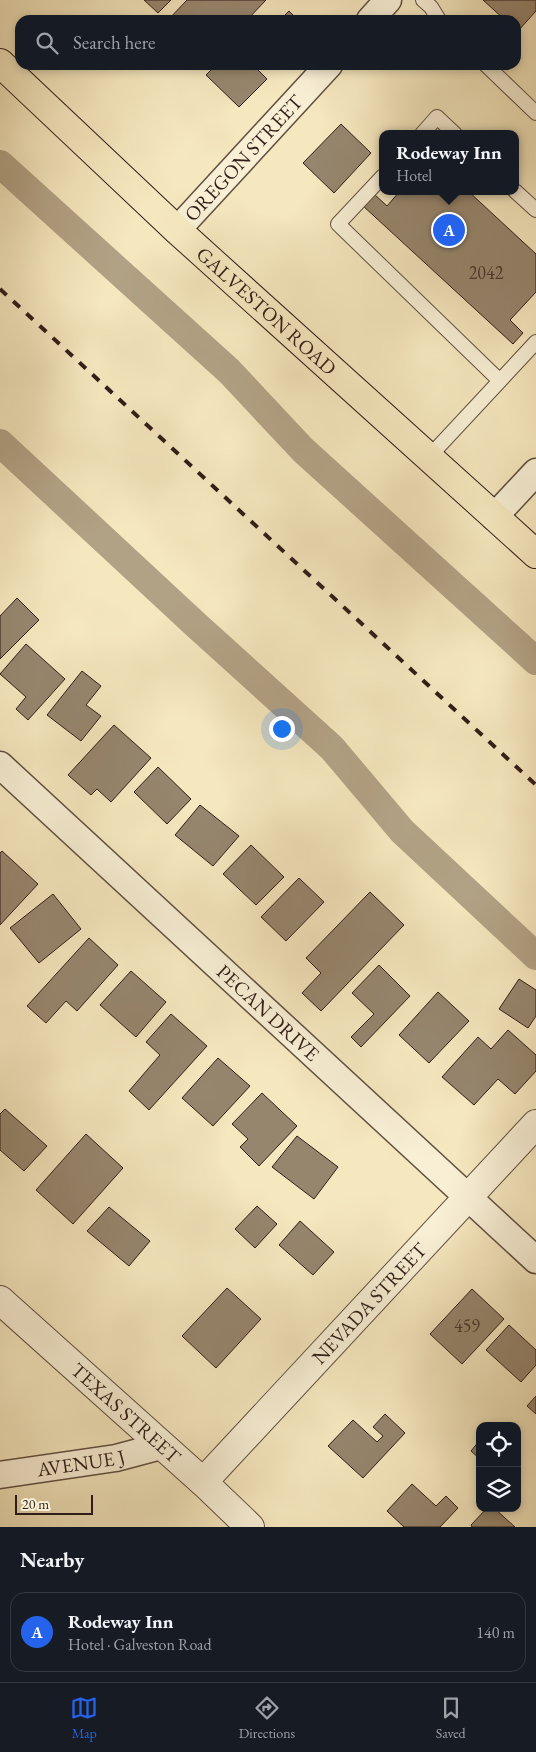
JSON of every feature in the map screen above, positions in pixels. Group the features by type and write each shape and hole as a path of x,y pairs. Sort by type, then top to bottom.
{"main road":[{"name":"GALVESTON ROAD","path":"0,63 177,230 536,554"}],"street":[{"path":"374,15 388,0"},
{"name":"OREGON STREET","path":"177,230 324,70"},
{"path":"494,517 536,472"},
{"name":"PECAN DRIVE","path":"0,765 536,1260"},
{"name":"NEVADA STREET","path":"203,1482 536,1124"},
{"name":"TEXAS STREET","path":"0,1300 203,1482 250,1527"},
{"name":"AVENUE J","path":"0,1475 116,1458 161,1446"}],"lane":[{"path":"423,0 436,15"},
{"path":"491,70 536,113"},
{"path":"426,130 437,117 451,130"},
{"path":"379,180 338,224 500,381"},
{"path":"519,195 536,210"},
{"path":"428,458 536,342"}],"building":[{"path":"144,0 171,0 158,13"},
{"path":"187,0 266,0 252,15 173,15"},
{"path":"483,0 536,0 536,11 521,28 521,15 500,15"},
{"path":"289,11 293,15 285,15"},
{"path":"211,70 258,70 267,79 239,107 206,75"},
{"path":"341,124 371,153 334,193 303,163"},
{"path":"373,193 387,206 397,195 472,195 536,254 536,292 510,320 523,333 513,344 362,205"},
{"path":"17,598 39,620 0,659 0,616"},
{"path":"26,644 65,679 28,720 16,709 26,697 0,674"},
{"path":"82,671 101,686 86,705 101,716 81,741 47,715"},
{"path":"114,725 151,758 111,802 97,789 91,795 68,775"},
{"path":"158,767 191,799 167,824 134,792"},
{"path":"200,805 239,836 213,866 175,835"},
{"path":"251,845 284,877 256,905 223,874"},
{"path":"2,851 38,884 0,925 0,853"},
{"path":"299,878 324,902 286,941 261,917"},
{"path":"370,892 404,925 321,1011 302,993 321,973 306,958"},
{"path":"53,894 81,929 39,963 10,928"},
{"path":"89,938 118,965 77,1011 66,1001 46,1023 27,1006"},
{"path":"379,965 410,996 361,1047 351,1037 374,1014 352,993"},
{"path":"131,971 166,1002 136,1037 100,1005"},
{"path":"519,979 536,990 536,1016 528,1028 499,1009"},
{"path":"438,992 469,1021 429,1063 399,1035"},
{"path":"171,1014 207,1046 149,1110 129,1091 160,1055 146,1042"},
{"path":"508,1030 536,1055 536,1071 515,1094 498,1079 474,1105 442,1077 478,1037 491,1049"},
{"path":"218,1058 250,1086 213,1126 182,1098"},
{"path":"262,1093 297,1126 259,1166 240,1147 248,1139 232,1124"},
{"path":"5,1109 47,1146 24,1171 0,1150 0,1114"},
{"path":"86,1134 123,1168 73,1224 36,1190"},
{"path":"297,1136 338,1167 314,1199 272,1167"},
{"path":"257,1206 277,1224 255,1248 235,1229"},
{"path":"109,1207 150,1241 129,1266 87,1231"},
{"path":"300,1221 334,1252 313,1275 279,1245"},
{"path":"227,1288 261,1319 216,1368 182,1336"},
{"path":"472,1289 504,1319 462,1364 430,1334"},
{"path":"509,1325 536,1350 536,1365 521,1382 486,1350"},
{"path":"536,1396 536,1414 527,1406"},
{"path":"385,1414 405,1433 363,1478 328,1446 353,1420 377,1442 383,1436 373,1427"},
{"path":"476,1445 476,1455 471,1451"},
{"path":"412,1484 436,1506 446,1496 458,1508 440,1527 404,1527 387,1511"},
{"path":"483,1512 498,1512 515,1527 472,1527 471,1525"}],"waterway":[{"path":"0,164 229,371 303,450 536,661"},
{"path":"0,443 332,748 402,831 536,956"}],"railway":[{"path":"0,289 536,785"}],"place":[{"name":"Rodeway Inn","path":"449,230"}]}
